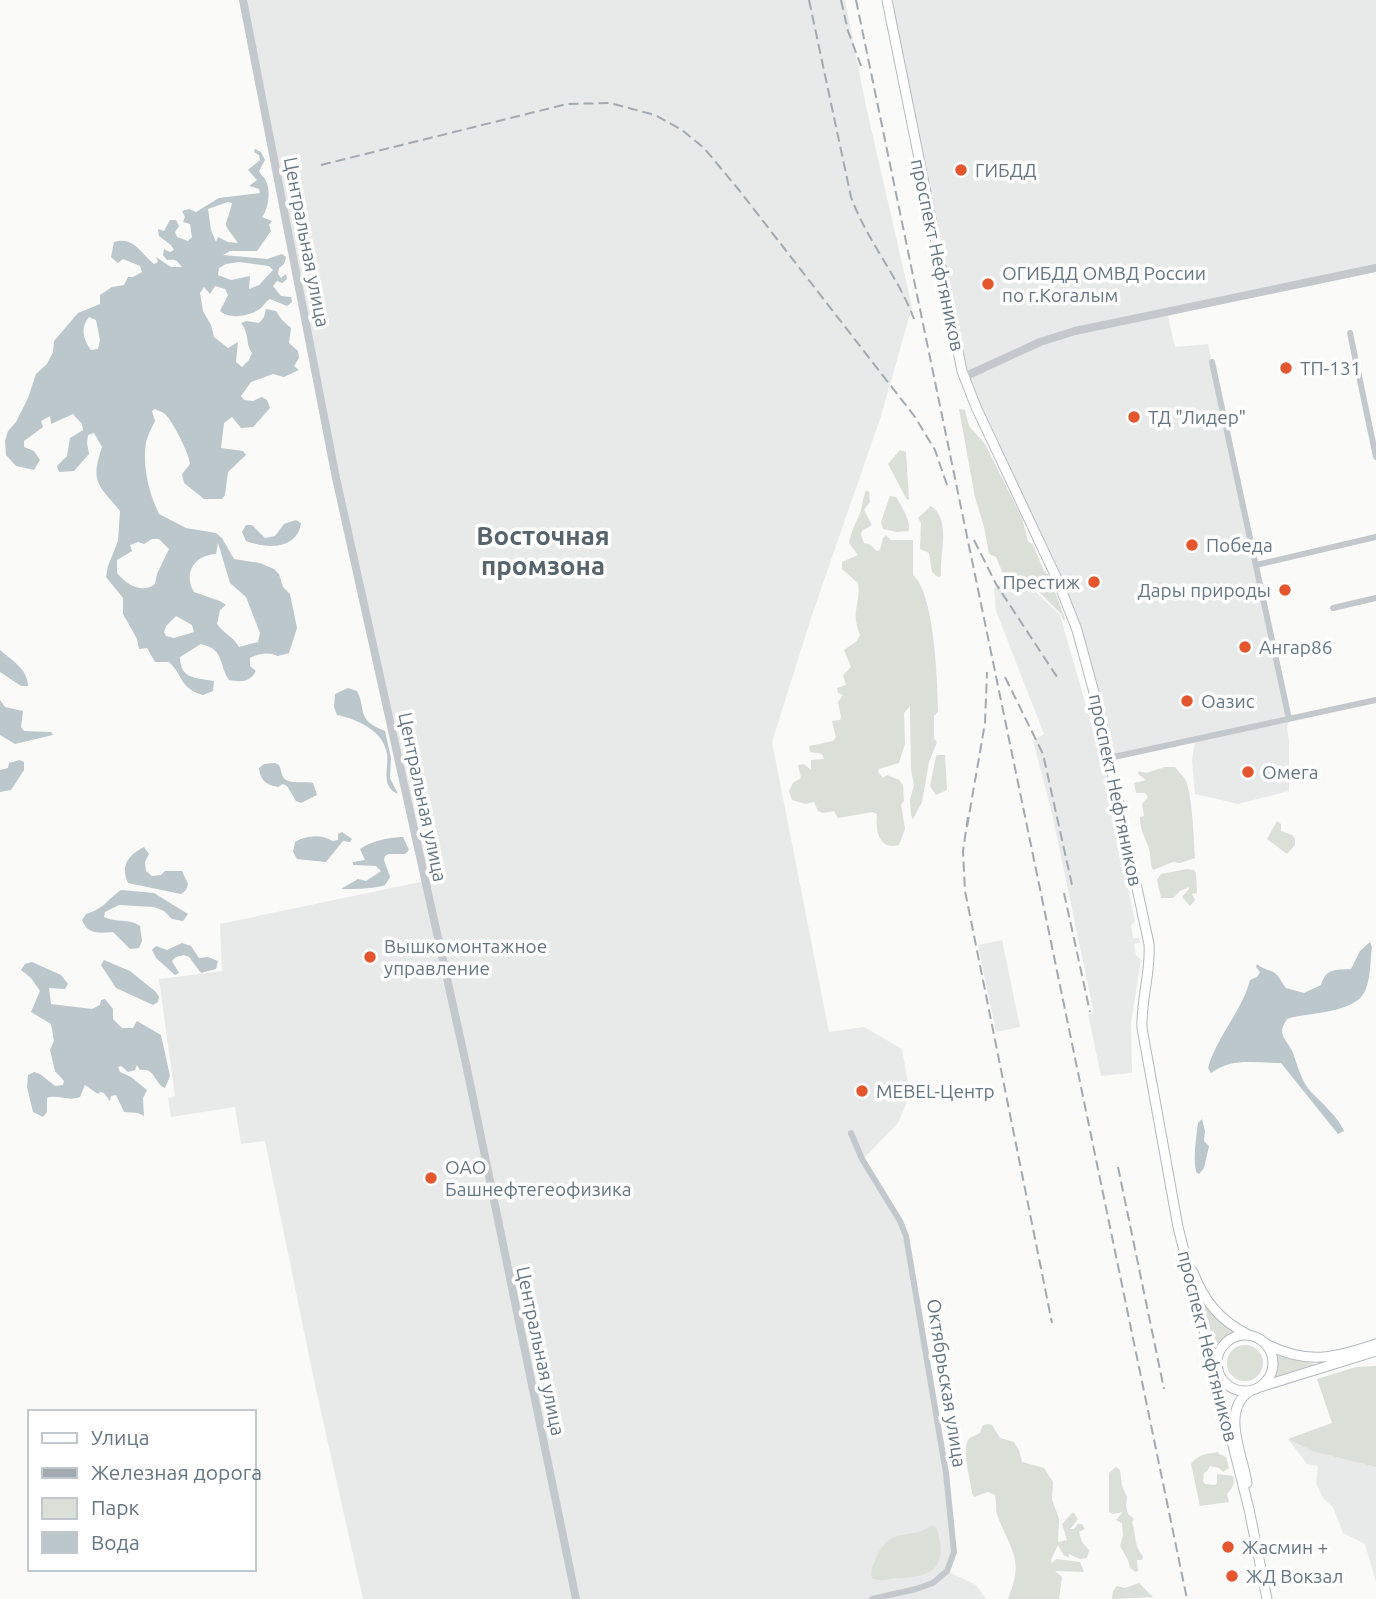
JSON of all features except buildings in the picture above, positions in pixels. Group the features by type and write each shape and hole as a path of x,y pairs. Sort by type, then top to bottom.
{"main road":[{"name":"проспект Нефтяников","path":"887,0 964,377 1070,612 1090,675 1110,758 1149,944 1142,1028 1178,1227 1249,1509 1267,1599"},
{"path":"1178,1227 1198,1284 1207,1301 1226,1321 1286,1353 1316,1358 1344,1354 1376,1344"},
{"path":"1221,1394 1218,1356 1225,1343 1237,1336 1252,1336"},
{"path":"1249,1509 1247,1481 1235,1414 1238,1402 1265,1383 1272,1370 1272,1356 1265,1343"},
{"path":"1208,1349 1223,1380 1241,1391 1376,1351"}],"street":[{"name":"Центральная улица","path":"243,0 336,478 466,1064 576,1599"},
{"path":"964,377 1040,342 1074,331 1376,268"},
{"path":"1350,333 1376,457"},
{"path":"1212,362 1289,719"},
{"path":"1256,565 1376,537"},
{"path":"1333,608 1376,598"},
{"path":"1110,758 1376,700"},
{"name":"Октябрьская улица","path":"851,1133 862,1159 900,1221 906,1236 946,1473 954,1552 947,1571 933,1583 872,1599"}],"shaded area":[{"name":"Восточная промзона","path":"243,0 845,0 912,307 881,416 811,618 772,742 829,1032 864,1027 902,1049 910,1095 898,1123 862,1160 900,1221 926,1353 953,1543 947,1571 976,1585 986,1599 363,1599 315,1385 265,1141 241,1144 235,1107 171,1117 168,1098 175,1096 159,979 222,971 220,924 425,881 336,478"},
{"path":"887,0 1376,0 1376,268 1167,312 1175,347 1208,344 1289,719 1289,791 1238,804 1195,794 1192,760 1195,741 1109,758 1077,630 967,386"},
{"path":"1019,576 1060,615 1107,779 1135,922 1131,925 1133,938 1139,938 1140,943 1134,944 1136,955 1141,960 1131,1023 1132,1073 1101,1076 1088,1014 1092,1014 1093,1009 1051,809 1033,741 1044,734 996,611 994,588"},
{"path":"1002,940 1020,1027 996,1032 978,945"},
{"path":"1288,1439 1312,1451 1376,1467 1376,1582 1365,1544 1343,1533 1333,1507 1323,1498 1316,1483 1318,1466 1307,1464"}],"green space":[{"path":"959,409 965,410 969,426 985,444 1022,518 1028,541 1033,545 1044,571 1049,575 1065,619 1063,620 1061,614 1037,590 1029,590 1023,582 1016,581 1015,589 1009,588 996,557 989,554 975,497"},
{"path":"900,450 906,452 907,500 888,464"},
{"path":"866,490 869,492 870,502 864,510 872,525 862,531 864,543 877,551 880,550 886,535 891,540 913,540 913,575 926,599 936,660 938,712 934,716 934,738 937,742 929,762 922,802 913,819 910,800 914,785 911,769 910,706 904,713 905,744 899,763 879,769 878,772 883,778 887,775 899,780 903,785 904,801 901,804 905,829 899,845 892,846 880,838 877,814 873,812 838,818 834,811 818,811 814,802 806,804 792,800 789,791 793,783 801,778 798,765 804,764 811,770 811,760 824,759 822,754 810,752 809,746 833,741 836,737 832,721 840,720 838,702 843,695 838,693 837,688 846,685 843,675 851,667 844,650 857,641 860,635 856,620 858,583 842,569 842,562 858,555 849,543"},
{"path":"890,496 896,497 903,509 909,531 883,529 881,522"},
{"path":"931,506 937,512 943,529 941,576 938,577 932,572 929,553 920,549 921,523 918,518"},
{"path":"938,755 945,755 947,790 936,795 930,786"},
{"path":"1175,767 1187,785 1195,858 1180,863 1173,862 1153,870 1140,821 1140,817 1144,816 1142,804 1148,797 1145,793 1136,793 1134,783 1146,780 1138,774 1139,771 1146,773"},
{"path":"1277,821 1281,824 1281,831 1295,839 1295,845 1287,854 1267,839"},
{"path":"1194,870 1196,874 1197,893 1192,894 1195,900 1190,906 1182,897 1189,887 1173,898 1161,898 1157,880 1161,874"},
{"path":"1201,1303 1234,1332 1222,1340 1215,1352"},
{"path":"1245,1345 1258,1350 1263,1363 1258,1376 1245,1381 1232,1376 1227,1363 1232,1350"},
{"path":"1277,1355 1315,1364 1315,1365 1276,1377"},
{"path":"1376,1366 1376,1467 1312,1451 1288,1439 1332,1423 1317,1379 1356,1367"},
{"path":"989,1424 1000,1438 1014,1442 1022,1462 1044,1468 1053,1482 1052,1499 1059,1519 1058,1542 1067,1540 1062,1524 1073,1512 1078,1519 1070,1529 1082,1524 1085,1529 1079,1532 1082,1542 1089,1550 1087,1558 1080,1559 1069,1554 1069,1557 1064,1556 1058,1545 1051,1560 1052,1563 1056,1559 1080,1562 1084,1572 1055,1571 1062,1577 1059,1599 1008,1599 1016,1565 1012,1548 997,1514 995,1495 988,1492 974,1497 972,1493 966,1456 967,1442 980,1433 983,1425"},
{"path":"1218,1452 1226,1457 1229,1468 1223,1472 1210,1466 1204,1473 1203,1481 1205,1484 1215,1485 1217,1474 1233,1476 1233,1484 1227,1494 1229,1502 1200,1506 1191,1464 1200,1456"},
{"path":"1116,1467 1120,1470 1128,1514 1134,1519 1132,1522 1137,1545 1143,1556 1142,1560 1137,1560 1136,1572 1130,1568 1120,1546 1122,1523 1116,1520 1123,1512 1109,1512 1109,1473"},
{"path":"932,1525 937,1529 940,1541 936,1567 930,1572 912,1577 882,1580 872,1578 877,1556 889,1540"},
{"path":"1139,1583 1153,1597 1112,1599 1117,1586 1125,1588"}],"water":[{"path":"255,149 261,152 265,160 259,171 269,195 262,217 272,221 269,225 271,231 257,251 230,251 223,255 267,259 282,254 286,257 278,274 281,278 286,274 287,279 282,283 277,281 273,286 281,296 291,297 292,302 287,306 270,299 252,313 229,315 220,311 228,295 225,289 215,286 210,294 204,287 200,293 203,311 214,337 228,348 238,342 236,362 242,367 252,353 241,323 259,323 266,309 276,311 291,328 289,343 298,351 299,358 294,366 299,370 284,377 273,374 251,382 241,396 244,400 253,401 262,397 267,400 270,408 253,427 241,428 232,417 224,423 221,448 243,451 246,455 228,472 222,499 204,499 184,483 182,474 190,464 187,453 168,418 155,409 152,411 155,421 146,442 146,470 149,488 159,514 186,528 216,533 234,559 260,563 279,574 283,587 290,594 297,628 289,653 278,656 264,654 250,658 250,666 256,671 251,678 244,681 229,680 218,654 201,644 180,657 183,670 190,676 214,681 213,691 203,695 190,689 169,662 155,662 147,648 139,649 137,639 123,614 123,598 106,577 118,541 120,511 98,482 98,459 102,447 94,433 88,435 89,454 74,471 59,472 57,466 67,456 70,438 83,430 82,424 73,414 51,424 50,416 41,421 43,427 24,441 24,447 34,451 40,460 34,470 16,466 6,455 5,441 28,398 36,374 47,364 53,352 54,341 78,313 100,304 100,295 112,287 124,285 128,277 142,272 140,266 123,259 118,263 111,257 114,242 132,244 154,264 158,262 156,257 171,267 182,267 163,255 164,249 170,252 174,250 159,236 158,229 164,231 170,220 176,220 179,226 175,232 177,237 188,241 192,237 190,224 183,222 185,217 182,211 189,209 196,212 219,198 260,193 259,189 249,186 257,180 248,170 260,160 259,155 254,152","holes":["232,203 226,225 238,243 218,237 216,242 208,209","239,262 269,266 273,270 259,285 249,289 250,276 231,280 218,275 219,268","89,317 96,320 100,340 98,349 91,350 88,346 84,338 84,325","152,539 159,539 169,549 155,584 140,588 125,581 117,573 117,560 132,551 130,545 138,542 144,544","218,543 230,583 246,597 260,633 258,642 239,647 217,624 220,610 226,605 194,592 190,572 196,562 216,554","176,616 192,625 194,632 174,638 166,636 164,632"]},
{"path":"296,520 301,523 298,532 294,538 280,545 246,541 242,532 246,525 252,525 265,538 275,536 284,524"},
{"path":"0,650 22,670 28,686 21,686 0,672"},
{"path":"348,688 357,691 369,722 385,731 391,758 390,778 398,794 392,791 387,782 387,754 381,739 361,723 337,715 334,707 335,694"},
{"path":"0,700 5,707 23,711 21,727 24,731 51,732 53,735 15,744 0,735"},
{"path":"20,760 24,762 24,770 11,790 0,792 0,770 8,768 9,763"},
{"path":"264,764 279,765 285,779 313,783 317,795 301,803 296,801 287,786 283,784 278,787 267,783 262,779 259,768"},
{"path":"342,832 352,839 350,842 343,841 326,862 297,859 293,852 295,842 299,840 319,836 333,841 338,840 338,834"},
{"path":"403,837 409,850 405,854 385,856 390,877 385,885 341,889 358,879 366,881 381,871 376,866 353,865 353,862 365,860 360,849 381,840"},
{"path":"144,847 149,854 145,862 146,871 152,876 161,875 165,871 182,871 188,884 186,890 181,894 128,883 125,866 134,854"},
{"path":"121,890 154,893 188,914 183,921 172,919 164,911 154,907 119,905 105,912 104,917 140,926 142,941 139,948 130,949 113,932 91,931 82,920 86,914 102,906"},
{"path":"1370,942 1372,947 1368,981 1360,999 1341,1008 1287,1019 1282,1029 1305,1084 1344,1131 1338,1134 1281,1063 1236,1063 1211,1073 1208,1068 1217,1045 1250,980 1260,972 1257,964 1275,973 1286,988 1304,993 1321,985 1328,973 1351,969 1360,951"},
{"path":"182,943 191,946 199,958 208,957 218,961 216,969 201,973 189,957 184,955 172,961 179,973 175,975 156,958 152,950 156,946 167,950"},
{"path":"104,960 130,971 156,992 158,1002 153,1005 116,988 101,965"},
{"path":"32,962 61,975 68,984 65,989 49,988 51,1004 92,1009 105,999 113,1009 113,1019 122,1028 133,1028 137,1021 161,1035 170,1076 165,1088 152,1073 140,1070 137,1065 135,1070 128,1072 121,1066 118,1067 120,1072 147,1090 143,1098 144,1116 124,1112 116,1095 111,1096 110,1101 104,1093 98,1094 85,1085 80,1097 47,1098 47,1112 43,1117 33,1112 27,1087 28,1075 34,1072 40,1074 55,1086 63,1085 64,1081 55,1071 50,1050 54,1041 51,1024 31,1012 40,991 21,970 25,964"},
{"path":"1202,1119 1204,1141 1209,1146 1204,1168 1199,1174 1196,1172 1195,1154 1198,1123"}],"railway":[{"path":"809,0 851,197 865,229 900,288 914,319"},
{"path":"841,0 848,31 861,66"},
{"path":"856,0 1187,1599"},
{"path":"321,165 567,104 610,103 655,115 682,130 704,148 739,190 915,417 935,450 948,488"},
{"path":"974,540 996,584 1059,680"},
{"path":"967,827 985,723 987,672"},
{"path":"1005,677 1043,754 1072,885"},
{"path":"968,817 963,851 965,891 1052,1323"},
{"path":"1064,893 1090,1012"},
{"path":"1118,1167 1164,1389"}],"place":[{"name":"ГИБДД","path":"961,170"},
{"name":"ОГИБДД ОМВД России по г.Когалым","path":"988,284"},
{"name":"ТП-131","path":"1286,368"},
{"name":"ТД \"Лидер\"","path":"1134,417"},
{"name":"Победа","path":"1192,545"},
{"name":"Престиж","path":"1094,582"},
{"name":"Дары природы","path":"1285,590"},
{"name":"Ангар86","path":"1245,647"},
{"name":"Оазис","path":"1187,701"},
{"name":"Омега","path":"1248,772"},
{"name":"Вышкомонтажное управление","path":"370,957"},
{"name":"MEBEL-Центр","path":"862,1091"},
{"name":"ОАО Башнефтегеофизика","path":"431,1178"},
{"name":"Жасмин +","path":"1228,1547"},
{"name":"ЖД Вокзал","path":"1232,1576"}],"district":[{"name":"Восточная промзона","path":"543,550"}]}
